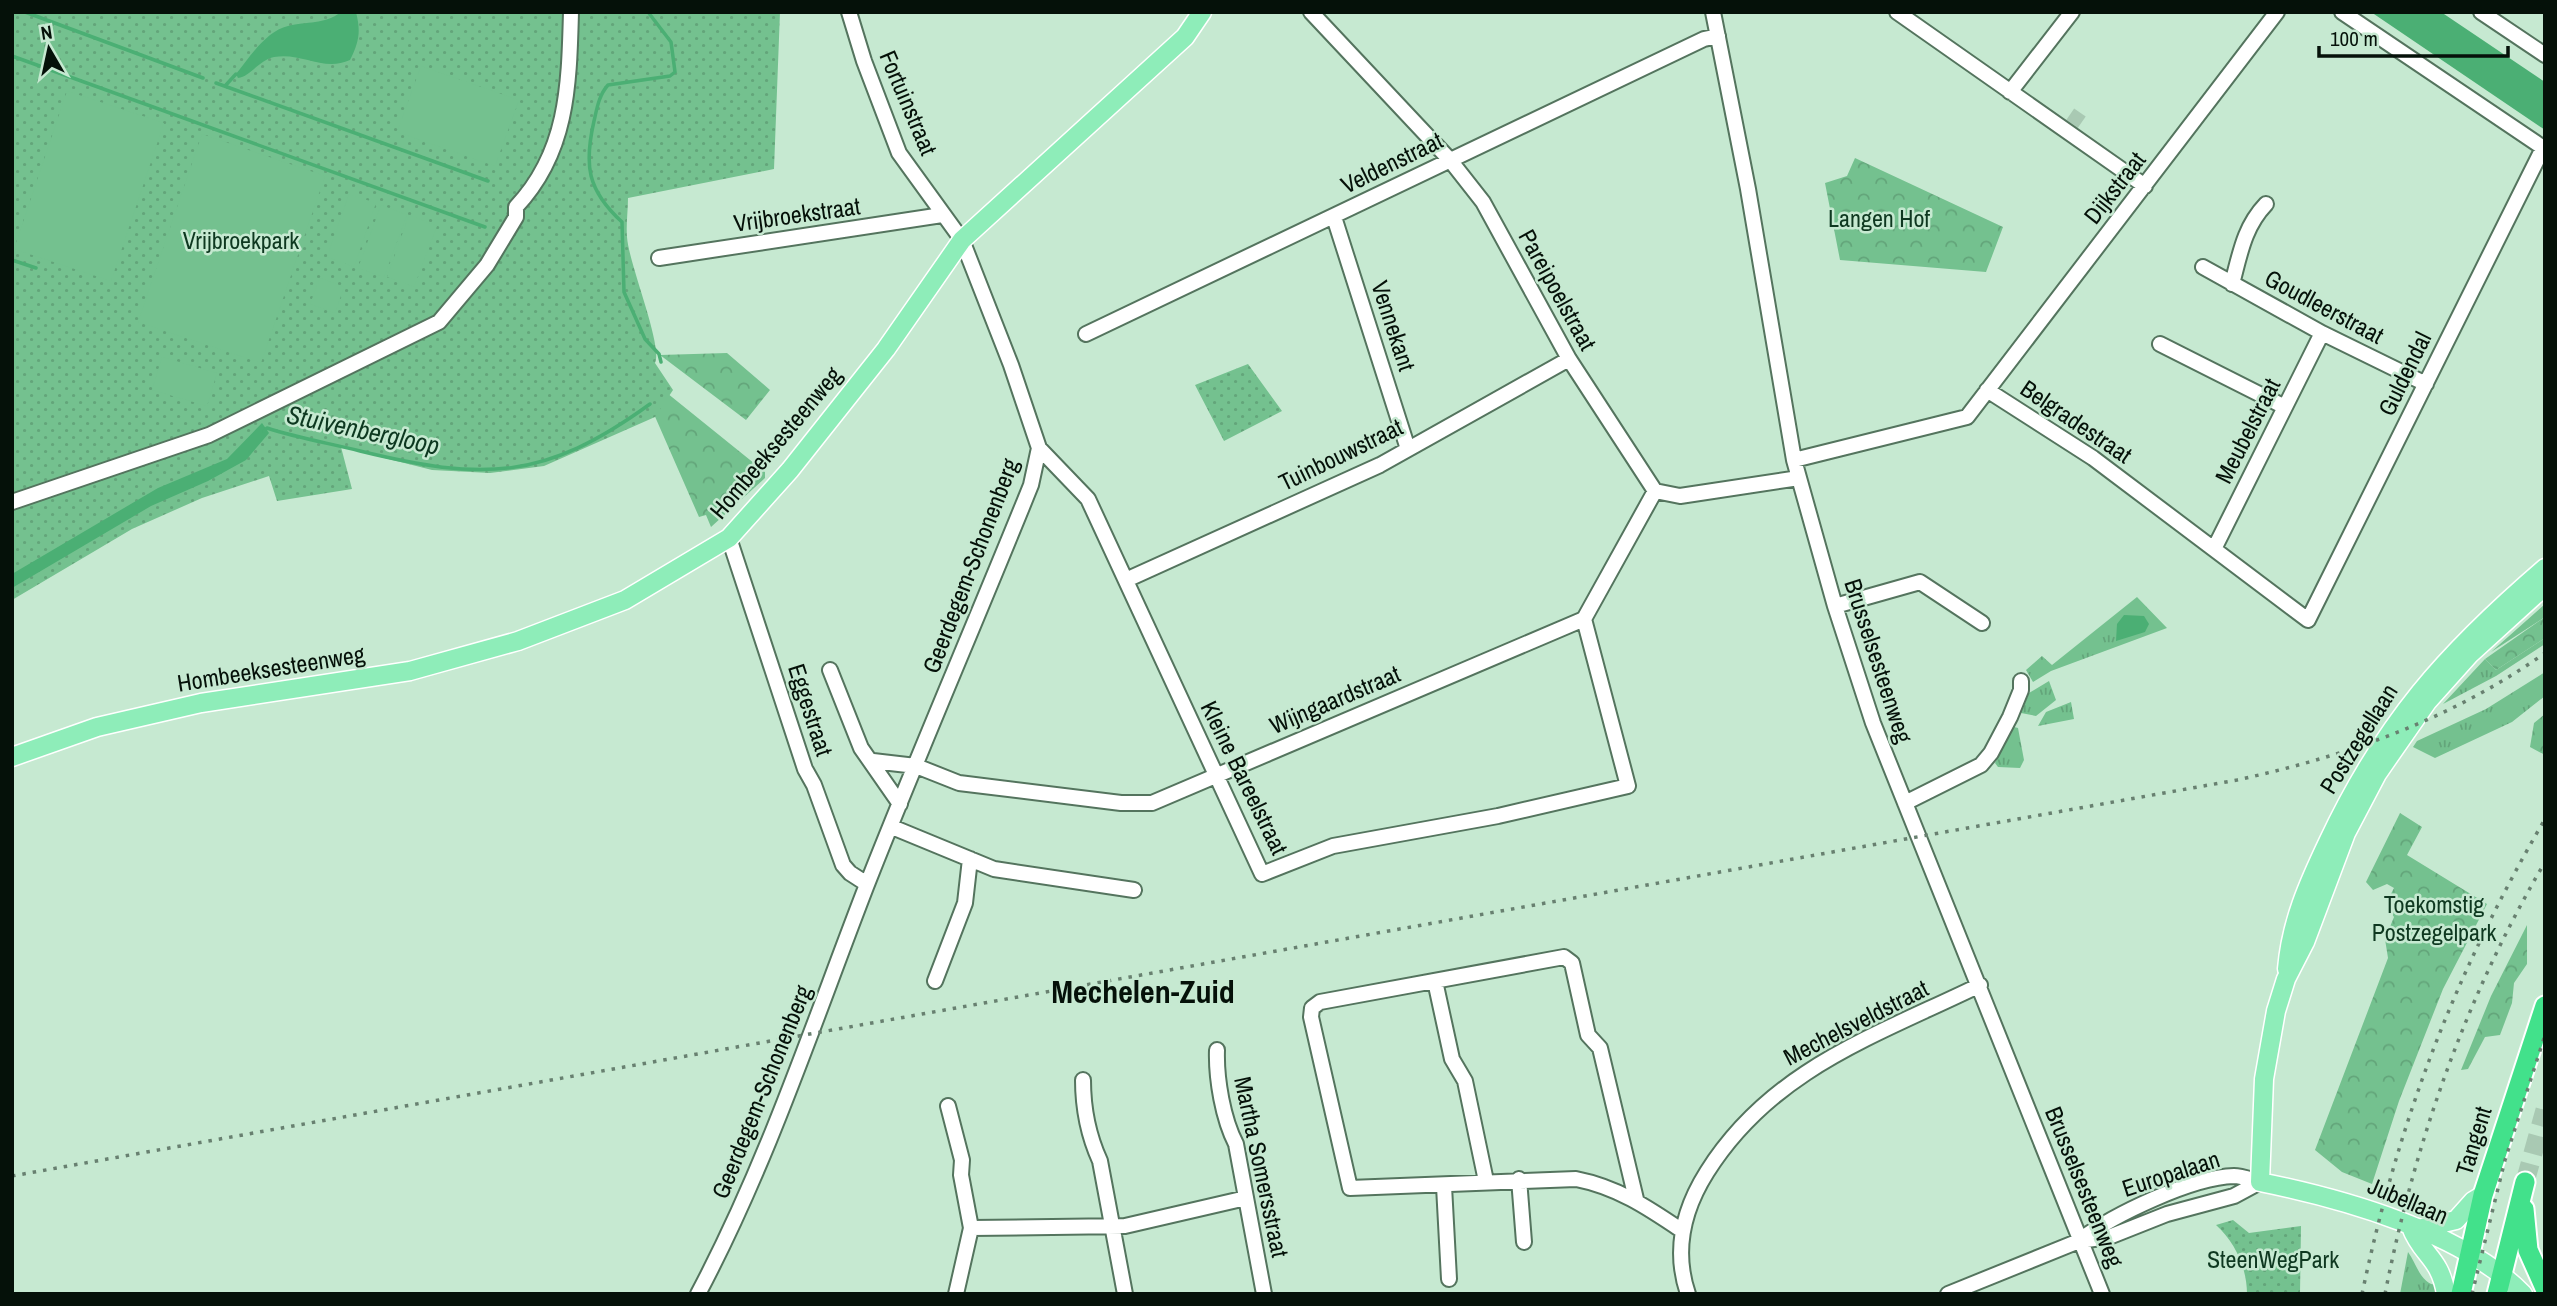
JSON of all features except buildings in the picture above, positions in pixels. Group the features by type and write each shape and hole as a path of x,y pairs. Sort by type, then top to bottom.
{"highway":[{"name":"Tangent","path":"2460,1294 2483,1195 2545,1006"},
{"path":"2498,1284 2524,1183 2525,1239 2536,1273 2545,1288"}],"main road":[{"name":"Hombeeksesteenweg","path":"12,757 97,727 201,703 410,671 518,641 625,600 729,538 790,470 870,369 962,240 1041,171 1185,37 1202,12"},
{"name":"Postzegellaan","path":"2260,1182 2268,1049 2286,979 2290,935 2303,894 2347,801 2379,745 2438,669 2545,568"},
{"name":"Postzegellaan","path":"2286,979 2305,942 2335,858 2359,806 2391,752 2452,673 2545,586"},
{"name":"Jubellaan","path":"2260,1182 2331,1197 2414,1228 2469,1254 2498,1284 2523,1294"},
{"path":"2446,1294 2440,1268 2416,1241 2414,1228 2456,1220 2473,1200 2483,1195"}],"street":[{"path":"12,502 209,435 439,322 487,265 516,217 516,207 537,185 553,153 565,102 571,12"},
{"name":"Fortuinstraat","path":"849,12 864,61 899,153 962,240"},
{"name":"Pareipoelstraat","path":"1311,12 1450,160 1483,202 1569,359 1655,491"},
{"name":"Brusselsesteenweg","path":"1713,12 1748,189 1794,460 1835,606 1873,723 2102,1294"},
{"path":"1897,12 2010,92 2069,128 2145,186"},
{"path":"2010,92 2072,12"},
{"name":"Dijkstraat","path":"1987,390 2277,12"},
{"path":"2342,12 2544,148"},
{"path":"2481,12 2545,55"},
{"name":"Veldenstraat","path":"1086,334 1704,39 1718,36"},
{"name":"Guldendal","path":"2308,620 2544,148"},
{"path":"2232,284 2245,233 2251,219 2266,204"},
{"name":"Vrijbroekstraat","path":"659,258 942,215"},
{"name":"Vennekant","path":"1334,217 1408,449"},
{"name":"Geerdegem-Schonenberg","path":"698,1294 723,1246 791,1087 867,884 1031,485 1038,448 1011,365 962,240"},
{"name":"Goudleerstraat","path":"2203,267 2322,333 2426,384"},
{"name":"Meubelstraat","path":"2214,549 2322,333"},
{"path":"2160,344 2285,407"},
{"name":"Tuinbouwstraat","path":"1126,580 1380,466 1569,359"},
{"name":"Belgradestraat","path":"1794,460 1967,417 1987,390 2093,458 2308,620"},
{"name":"Kleine Bareelstraat","path":"1038,448 1088,499 1262,874 1333,846 1498,816 1629,786 1584,619"},
{"path":"1584,619 1655,491 1680,496 1798,478"},
{"name":"Eggestraat","path":"729,538 805,769 814,785 843,865 867,884"},
{"path":"1835,606 1920,582 1982,623"},
{"name":"Wijngaardstraat","path":"873,761 916,766 959,783 1121,803 1152,803 1584,619"},
{"path":"830,670 861,748 873,761 900,804"},
{"path":"1905,803 1981,765 1991,753 2010,717 2021,690 2021,681"},
{"path":"892,827 995,869 1134,890"},
{"path":"936,981 965,903 970,859"},
{"path":"1636,1199 1600,1048 1588,1035 1572,963 1564,957 1320,1002 1312,1008 1311,1017 1350,1188 1519,1179 1576,1179 1603,1184 1636,1199 1681,1230"},
{"path":"1435,981 1452,1059 1465,1080 1486,1181"},
{"name":"Mechelsveldstraat","path":"1688,1294 1684,1281 1681,1230 1692,1195 1741,1124 1780,1089 1834,1055 1980,985"},
{"name":"Martha Somersstraat","path":"1217,1050 1216,1063 1227,1118 1236,1144 1264,1294"},
{"path":"1083,1080 1083,1095 1093,1147 1100,1161 1125,1294"},
{"path":"948,1106 961,1160 961,1175 971,1228 956,1294"},
{"path":"1519,1179 1524,1242"},
{"name":"Europalaan","path":"1948,1294 2079,1241 2109,1237 2166,1214 2234,1196 2260,1182"},
{"path":"1444,1185 1449,1279"},
{"path":"971,1228 1031,1228 1045,1224 1111,1227 1173,1217 1184,1210 1246,1198"}],"green space":[{"name":"Vrijbroekpark","path":"12,12 780,12 774,169 628,198 629,250 654,340 655,363 673,390 655,417 544,466 490,473 432,470 341,447 352,489 277,501 269,476 202,498 132,529 12,600"},
{"path":"421,66 519,100 495,166 397,132"},
{"path":"67,91 164,123 111,281 14,249"},
{"path":"202,134 325,176 261,363 138,322"},
{"name":"Langen Hof","path":"1855,158 2003,227 1986,272 1840,260 1825,183 1847,176"},
{"path":"349,194 376,203 354,267 327,257"},
{"path":"381,205 407,215 384,277 358,268"},
{"path":"409,215 437,226 414,287 387,277"},
{"path":"320,278 344,287 335,313 310,304"},
{"path":"727,353 770,390 746,420 660,355"},
{"path":"162,357 217,373 207,406 152,390"},
{"path":"1248,364 1282,411 1224,441 1195,385"},
{"path":"639,380 662,389 765,472 765,478 711,527 706,515 699,517"},
{"path":"2137,597 2167,628 2051,671 2033,682 2026,670 2042,656 2052,665"},
{"path":"2545,604 2545,617 2491,652"},
{"path":"2545,617 2545,638 2496,670 2485,659"},
{"path":"2545,638 2545,644 2496,676 2443,704 2485,659 2496,670"},
{"path":"2545,672 2545,696 2512,722 2435,758 2413,747 2417,741 2486,709"},
{"path":"2049,681 2056,700 2036,716 2021,713 2029,693"},
{"path":"2071,702 2074,719 2038,726 2046,712"},
{"path":"2545,714 2545,755 2530,747 2534,723"},
{"path":"2014,727 2018,728 2024,760 2020,768 1998,767 1995,763"},
{"name":"Toekomstig Postzegelpark","path":"2400,813 2422,827 2407,855 2487,904 2443,989 2399,1101 2372,1184 2342,1172 2315,1150 2388,958 2385,939 2394,917 2389,902 2394,888 2387,884 2373,890 2366,882"},
{"path":"2527,925 2527,964 2514,983 2512,1003 2500,1035 2485,1037 2468,1069 2461,1070 2491,996"},
{"name":"SteenWegPark","path":"2233,1220 2249,1233 2301,1226 2300,1294 2247,1294 2239,1256 2216,1225"},
{"path":"2408,1252 2424,1279 2434,1285 2440,1285 2442,1294 2400,1294"}],"shaded area":[{"path":"341,12 356,12 358,19 358,37 350,60 331,64 294,57 274,57 238,78 236,74 272,33 288,26 328,19"},
{"path":"2371,12 2441,12 2545,82 2545,130"},
{"path":"262,423 269,433 246,460 208,481 151,506 12,588 12,574 158,488 227,459"},
{"path":"2124,615 2144,616 2149,624 2145,632 2116,641 2117,624"}],"waterway":[{"path":"25,12 203,78"},
{"name":"Stuivenbergloop","path":"648,12 671,42 675,72 670,76 608,85 600,97 596,111 589,164 595,188 601,199 622,222 624,292 645,339 659,354 661,362"},
{"path":"12,56 485,227"},
{"path":"225,86 236,74"},
{"path":"216,83 488,181"},
{"path":"12,260 36,268"},
{"name":"Stuivenbergloop","path":"264,431 267,428 403,461 442,467 478,470 511,468 544,461 577,448 650,404"}],"tunnel":[{"path":"2072,124 2083,108"},
{"path":"2525,1182 2545,1110"}],"railway":[{"path":"12,1176 2237,780 2358,747 2436,716 2510,676 2545,653"},
{"path":"2362,1294 2394,1168 2412,1107 2434,1049 2484,934 2545,819"},
{"path":"2385,1294 2412,1181 2447,1071 2491,965 2545,862"},
{"path":"2472,1294 2505,1160 2545,1035"}],"district":[{"name":"Mechelen-Zuid","path":"1143,992"}]}
